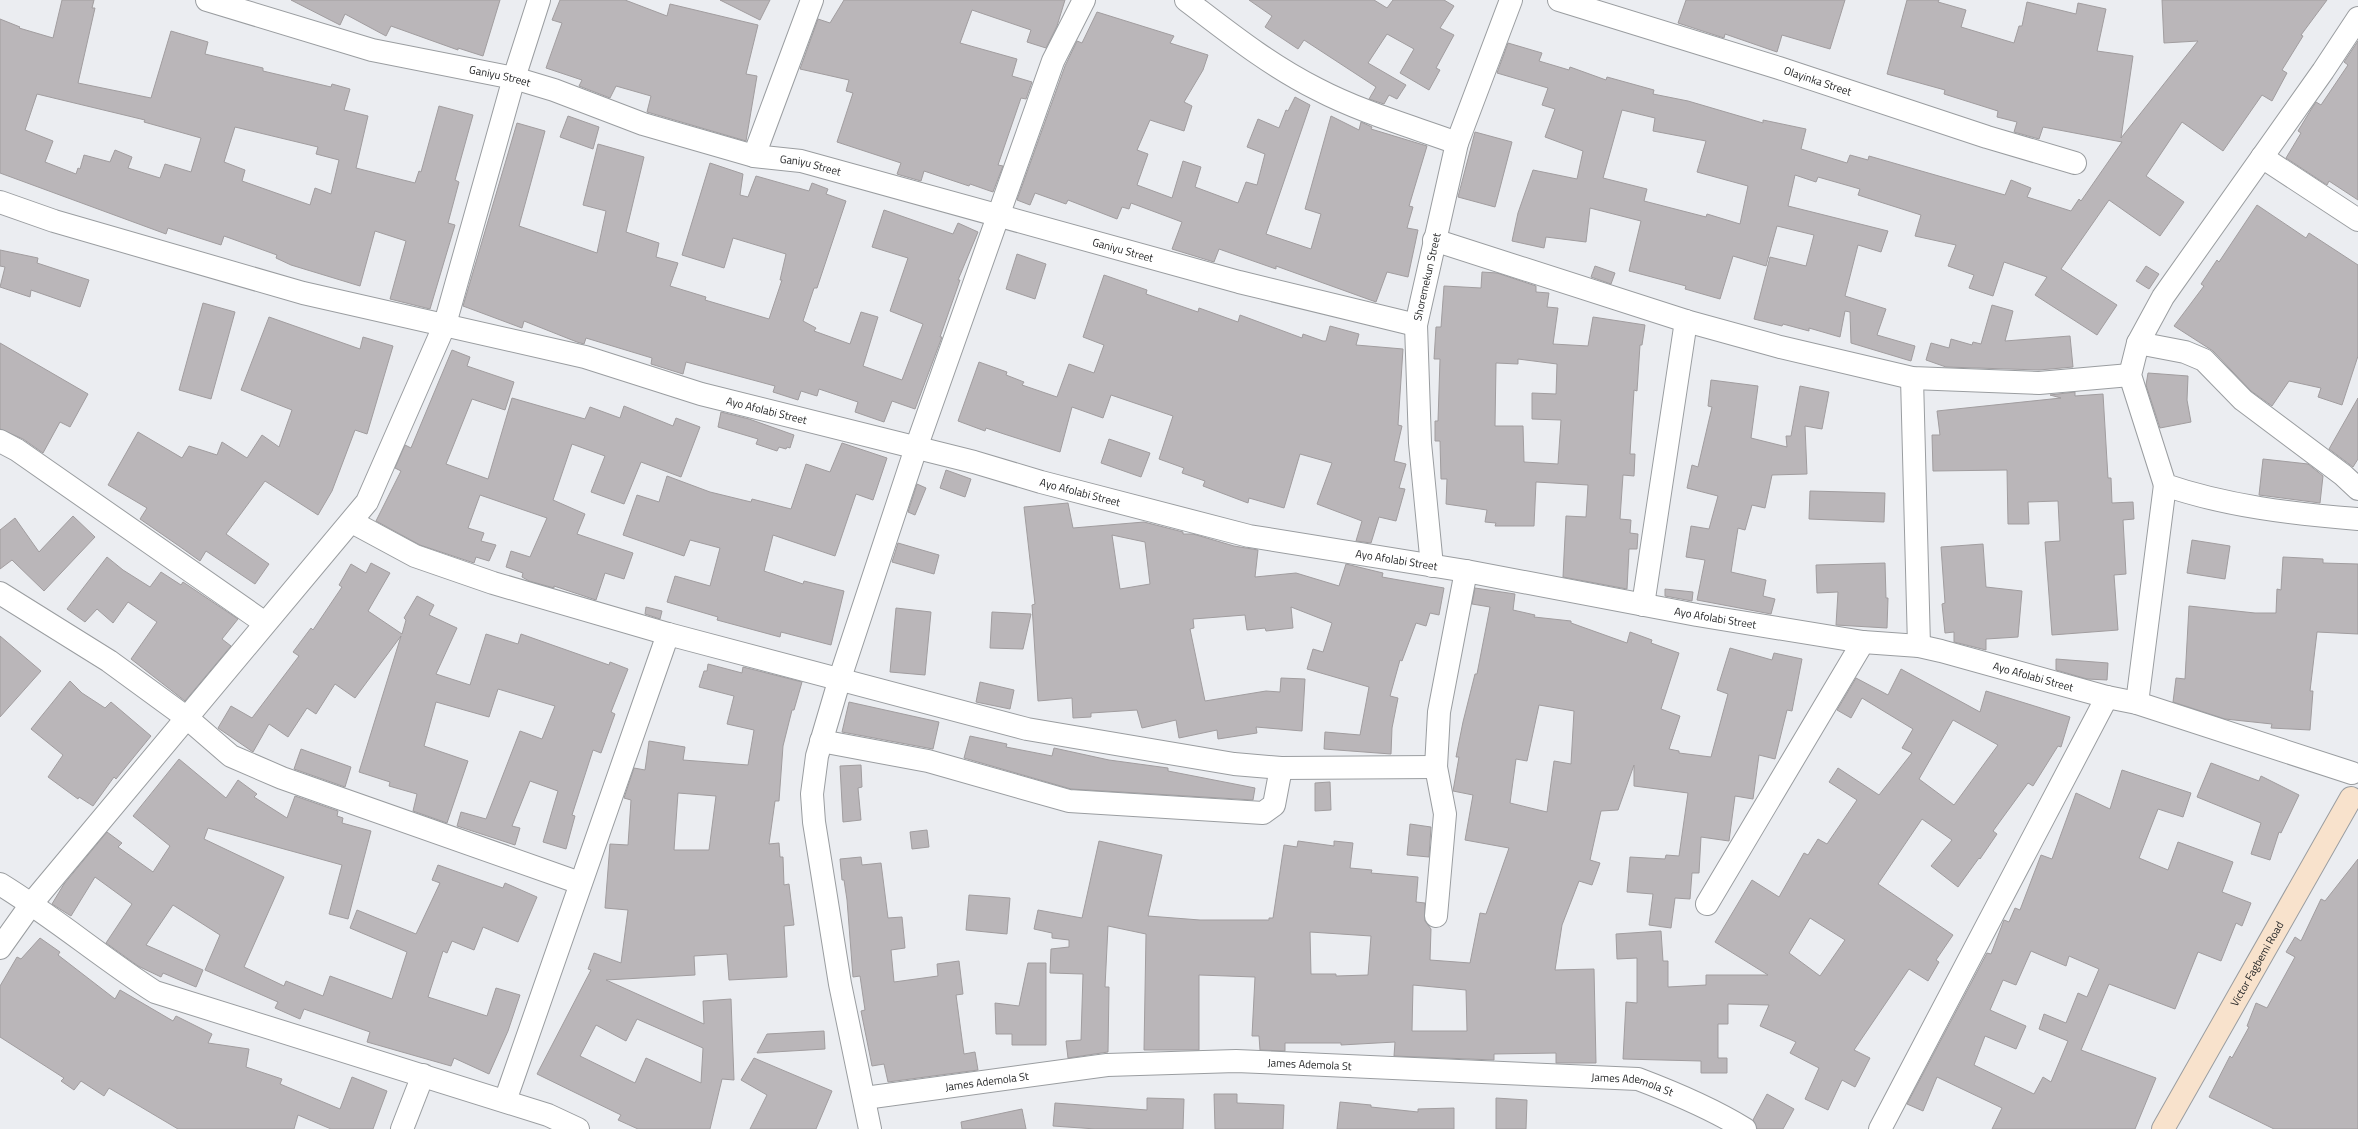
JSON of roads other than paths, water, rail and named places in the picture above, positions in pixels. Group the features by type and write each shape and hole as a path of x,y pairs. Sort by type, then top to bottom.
{"street":[{"name":"Ganiyu Street","path":"207,0 372,50 514,78 554,90 643,124 754,156 801,161 1239,282 1416,325"},
{"path":"0,948 32,903 265,623 352,522 367,502 445,324 514,78 539,0"},
{"path":"754,156 812,0"},
{"path":"870,1129 865,1098 840,984 814,822 812,794 821,741 840,678 916,448 1052,61 1084,0"},
{"path":"1186,0 1280,69 1318,90 1361,108 1457,143"},
{"name":"Shoremekun Street","path":"1432,566 1420,443 1416,325 1457,143 1511,0"},
{"name":"Olayinka Street","path":"1559,0 1779,68 1987,137 2075,163"},
{"path":"2136,702 2165,485 2130,375 2138,343 2163,297 2323,72 2358,18"},
{"path":"2262,156 2358,220"},
{"name":"Ayo Afolabi Street","path":"0,202 54,221 303,292 585,357 701,394 916,448 1249,536 1466,571 1643,605 1863,642 1919,646 2107,697 2136,702 2355,771"},
{"path":"1434,240 1686,321 1780,347 1912,378 2039,383 2130,375"},
{"path":"1643,605 1686,321"},
{"path":"2138,343 2185,352 2204,360 2244,400 2358,488"},
{"path":"1912,378 1919,646"},
{"path":"0,441 17,450 265,623"},
{"path":"2165,485 2191,494 2238,504 2358,519"},
{"path":"352,522 415,556 493,583 668,634 1027,728 1234,764 1281,768 1436,767"},
{"path":"1436,916 1445,814 1436,767 1439,712 1466,571"},
{"path":"0,593 109,661 187,718 231,756 282,778 580,883"},
{"path":"504,1101 668,634"},
{"path":"1707,904 1863,642"},
{"path":"1880,1129 2107,697"},
{"path":"821,741 928,761 1069,801 1263,813 1274,805 1281,768"},
{"path":"2355,771 2347,780 2347,790 2355,800"},
{"name":"Victor Fagbemi Road","path":"2163,1129 2355,800"},
{"path":"0,884 32,903 123,971 155,992 548,1115 578,1129"},
{"name":"James Ademola St","path":"865,1098 1108,1065 1236,1061 1638,1079 1670,1091 1725,1117 1745,1129"},
{"path":"402,1129 423,1075"}]}
